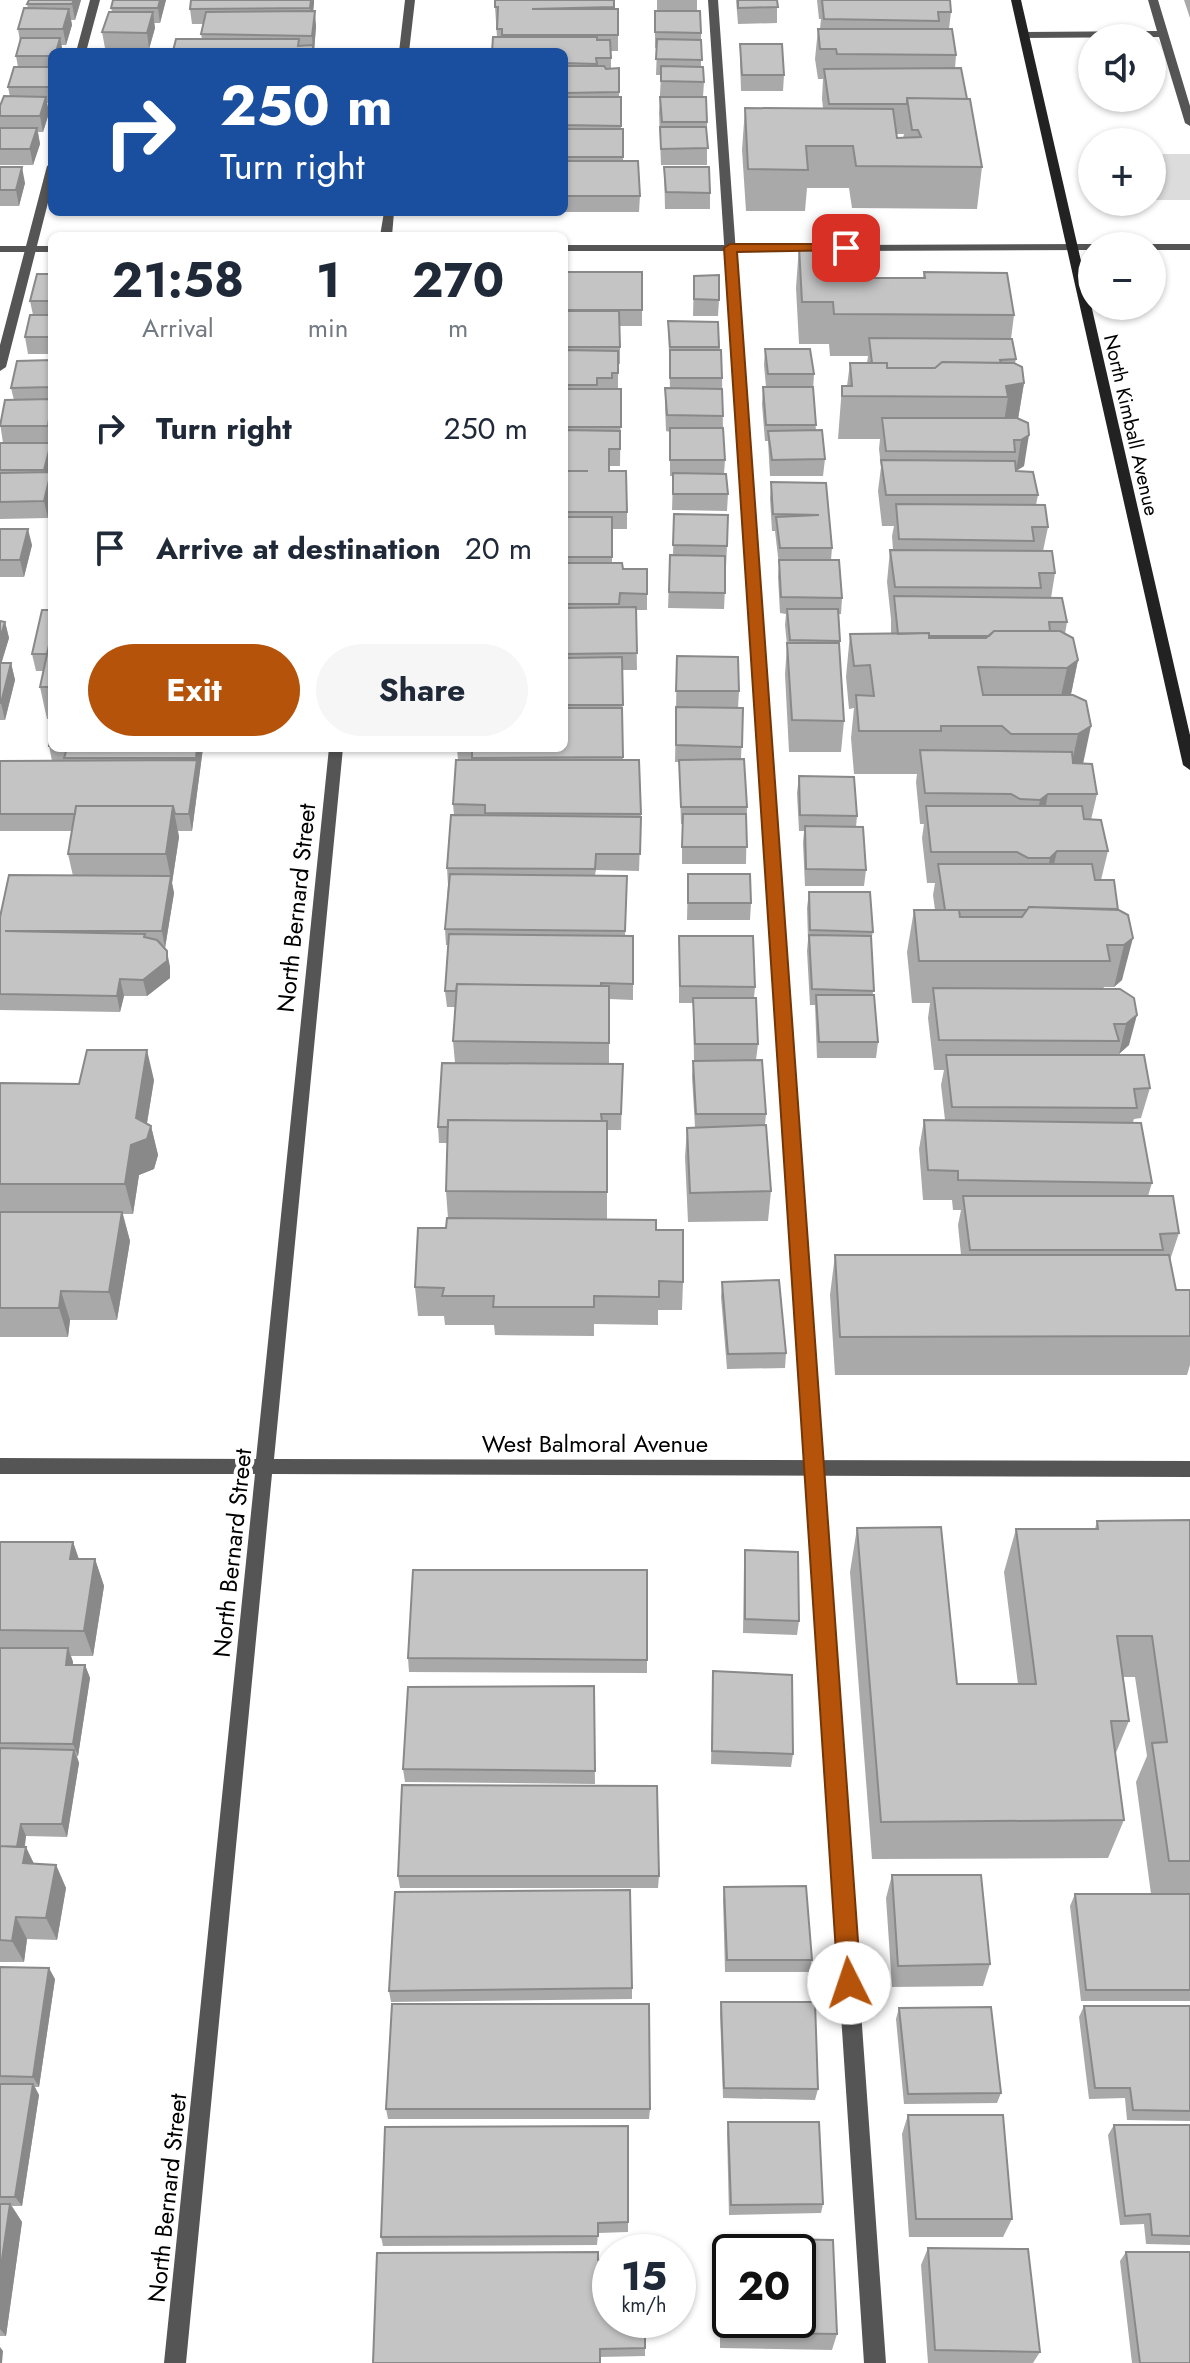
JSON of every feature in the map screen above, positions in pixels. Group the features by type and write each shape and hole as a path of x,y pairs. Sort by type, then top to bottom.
{"street":[{"path":"82,48 95,0"},
{"path":"404,48 410,0"},
{"path":"713,0 875,2363"},
{"name":"North Kimball Avenue","path":"1016,0 1190,765"},
{"path":"1153,0 1159,24"},
{"path":"1024,35 1078,35"},
{"path":"1166,49 1190,123"},
{"path":"0,367 48,181"},
{"path":"568,248 1078,247"},
{"path":"1166,247 1190,247"},
{"path":"0,249 48,249"},
{"name":"North Bernard Street","path":"175,2363 336,752"},
{"name":"West Balmoral Avenue","path":"0,1466 1190,1469"}],"shaded area":[{"path":"1166,154 1190,154 1190,200 1166,200"}],"building":[{"path":"29,0 74,0 72,4 27,4"},
{"path":"113,0 160,0 158,8 111,8"},
{"path":"191,0 311,0 310,8 190,9"},
{"path":"495,0 614,0 614,7 532,9 618,9 618,35 502,35 502,29 497,29 498,7 495,7"},
{"path":"738,0 777,0 778,7 738,8"},
{"path":"822,0 950,0 951,12 938,12 939,21 824,19"},
{"path":"24,8 69,9 63,29 18,29"},
{"path":"315,11 312,36 201,34 206,12"},
{"path":"655,11 700,11 701,33 655,32"},
{"path":"109,12 153,12 147,33 102,32"},
{"path":"818,29 952,29 956,55 837,54 836,49 820,49"},
{"path":"493,37 597,37 597,40 610,40 611,58 596,58 597,64 568,63 568,48 492,48"},
{"path":"21,38 60,38 57,48 48,48 48,56 16,56"},
{"path":"176,39 299,39 298,46 313,45 313,48 174,48"},
{"path":"657,39 701,40 702,60 656,59"},
{"path":"740,44 782,44 784,75 742,75"},
{"path":"568,66 619,68 619,92 568,93"},
{"path":"661,66 703,67 704,82 661,81"},
{"path":"14,67 48,67 48,87 8,87"},
{"path":"961,68 967,99 907,98 907,104 829,104 824,69"},
{"path":"4,96 46,97 40,116 0,116"},
{"path":"568,97 621,97 621,126 568,125"},
{"path":"660,97 706,97 707,122 662,122"},
{"path":"907,98 970,99 982,167 856,166 853,146 806,146 808,170 748,169 745,108 893,109 897,138 921,137 918,130 912,130"},
{"path":"660,127 706,127 708,148 661,149"},
{"path":"0,128 37,128 30,149 0,149"},
{"path":"568,129 623,129 623,157 568,157"},
{"path":"568,161 638,161 640,196 568,196"},
{"path":"0,167 22,167 16,190 0,190"},
{"path":"664,167 709,167 710,193 666,192"},
{"path":"799,246 871,246 873,278 925,278 924,272 1007,273 1014,315 834,314 833,302 802,302"},
{"path":"568,272 642,272 642,310 568,310"},
{"path":"37,274 48,274 48,301 30,301"},
{"path":"719,275 719,300 694,299 694,276"},
{"path":"568,311 619,311 620,347 568,347"},
{"path":"30,315 48,315 48,337 25,337"},
{"path":"668,321 718,322 719,347 670,347"},
{"path":"869,338 1012,339 1016,359 1000,360 1001,363 942,362 935,368 887,368 887,363 872,363"},
{"path":"765,349 810,349 814,374 768,374"},
{"path":"568,350 618,351 618,373 612,373 612,378 597,378 597,385 568,385"},
{"path":"670,350 721,350 722,378 670,378"},
{"path":"48,360 48,387 11,388 17,361"},
{"path":"942,362 1014,363 1022,367 1024,383 1006,386 1008,397 842,396 842,386 852,386 850,363 887,363 887,368 935,368"},
{"path":"763,387 813,387 816,425 766,425"},
{"path":"665,388 722,389 723,416 667,415"},
{"path":"568,389 621,389 621,427 568,427"},
{"path":"48,399 48,426 0,426 5,400"},
{"path":"882,418 1017,418 1028,423 1029,435 1014,440 1015,452 886,451"},
{"path":"670,428 723,428 725,460 670,460"},
{"path":"568,430 620,431 620,449 609,449 609,471 626,471 627,512 568,512"},
{"path":"822,430 825,459 772,460 768,431"},
{"path":"0,443 48,443 44,470 0,470"},
{"path":"881,460 1015,461 1016,471 1033,472 1038,495 886,495"},
{"path":"48,472 44,501 0,502 0,473"},
{"path":"673,473 726,474 728,494 673,494"},
{"path":"771,482 826,483 832,548 780,548 776,517 819,515 773,514"},
{"path":"896,504 1045,505 1048,527 1032,527 1034,541 899,539"},
{"path":"674,514 728,515 727,546 673,545"},
{"path":"568,517 612,517 612,557 568,557"},
{"path":"0,529 28,529 20,560 0,560"},
{"path":"890,550 1052,551 1055,573 1039,573 1041,588 895,587"},
{"path":"670,555 725,556 725,593 669,592"},
{"path":"779,560 839,560 842,598 781,597"},
{"path":"568,563 622,563 623,569 647,569 647,594 620,593 619,604 568,604"},
{"path":"894,596 1062,598 1067,622 1049,622 1050,631 994,631 989,636 898,634"},
{"path":"636,607 637,653 568,654 568,608"},
{"path":"787,609 838,609 840,641 790,640"},
{"path":"42,610 48,610 47,654 32,654"},
{"path":"0,621 5,622 0,638"},
{"path":"994,631 1060,631 1073,638 1078,660 1067,668 978,667 983,695 1073,695 1086,701 1091,726 1078,734 1011,734 1002,726 941,726 941,731 859,731 856,695 874,696 870,665 854,666 850,634 929,633 929,638 986,638"},
{"path":"787,643 839,643 844,721 792,720"},
{"path":"48,650 48,687 40,687"},
{"path":"677,656 738,657 739,691 676,691"},
{"path":"622,657 623,705 568,705 568,658"},
{"path":"0,663 11,663 1,703 0,703"},
{"path":"676,707 743,708 742,747 676,745"},
{"path":"568,708 622,708 623,757 472,758 472,752 568,752"},
{"path":"920,750 1072,752 1073,763 1092,764 1097,794 1048,794 1040,800 1020,799 1011,794 925,793"},
{"path":"66,752 197,752 196,758 64,758"},
{"path":"744,759 747,807 681,807 679,760"},
{"path":"197,760 189,814 175,814 173,806 76,806 75,814 0,814 0,761"},
{"path":"456,760 639,760 641,814 485,813 485,805 453,804"},
{"path":"799,776 854,777 857,816 800,815"},
{"path":"76,806 173,806 166,854 68,854"},
{"path":"926,806 1082,806 1084,819 1101,820 1108,851 1057,851 1050,858 1028,858 1017,852 931,852"},
{"path":"683,814 746,814 747,847 682,847"},
{"path":"451,815 641,817 640,854 596,854 595,869 447,868"},
{"path":"805,826 863,827 866,870 806,869"},
{"path":"938,864 1092,864 1095,880 1114,880 1118,910 1029,907 1027,910 945,910"},
{"path":"450,874 627,876 625,931 445,929"},
{"path":"688,874 750,874 751,903 688,903"},
{"path":"9,875 171,876 162,931 5,931 145,934 144,937 157,940 167,951 167,961 143,980 120,979 117,996 0,994 0,917"},
{"path":"809,892 870,892 873,932 810,930"},
{"path":"1029,907 1117,909 1128,915 1133,938 1124,945 1107,945 1110,961 919,961 914,910 959,910 960,917 1022,917"},
{"path":"449,934 633,936 633,984 457,984 456,991 445,991"},
{"path":"809,935 871,936 874,991 812,989"},
{"path":"679,936 753,936 755,987 680,986"},
{"path":"457,984 609,986 609,1043 453,1041"},
{"path":"933,988 1120,989 1134,998 1137,1015 1126,1024 1114,1024 1119,1041 939,1040"},
{"path":"816,995 874,995 878,1042 819,1042"},
{"path":"693,998 756,998 758,1044 695,1044"},
{"path":"87,1050 147,1050 136,1118 151,1126 147,1139 131,1145 125,1184 0,1184 0,1083 79,1084"},
{"path":"946,1055 1144,1055 1150,1088 1134,1089 1137,1108 952,1107"},
{"path":"762,1060 766,1114 696,1114 693,1061"},
{"path":"442,1063 623,1064 621,1114 601,1114 602,1121 448,1120 448,1127 438,1127"},
{"path":"448,1120 607,1121 607,1192 446,1191"},
{"path":"924,1120 1141,1123 1152,1183 958,1180 958,1171 928,1170"},
{"path":"766,1125 771,1191 690,1193 687,1128"},
{"path":"963,1196 1173,1196 1179,1233 1160,1234 1163,1250 970,1250"},
{"path":"0,1212 122,1212 109,1292 61,1291 59,1308 0,1308"},
{"path":"447,1218 656,1220 656,1230 683,1230 683,1282 659,1281 659,1297 594,1296 594,1307 493,1307 494,1296 442,1296 444,1288 415,1287 418,1228 446,1228"},
{"path":"835,1255 1169,1255 1176,1290 1190,1290 1190,1336 840,1337"},
{"path":"779,1280 786,1353 728,1354 722,1282"},
{"path":"1190,1520 1190,1861 1169,1861 1152,1743 1167,1742 1152,1636 1117,1636 1129,1721 1111,1721 1124,1820 881,1822 857,1528 941,1527 957,1684 1036,1684 1016,1529 1098,1529 1097,1521"},
{"path":"0,1542 73,1542 70,1559 95,1559 84,1631 0,1630"},
{"path":"745,1550 798,1552 799,1621 745,1619"},
{"path":"413,1570 647,1570 647,1660 408,1658"},
{"path":"0,1648 68,1648 66,1665 85,1665 73,1744 0,1743"},
{"path":"713,1671 792,1675 793,1754 712,1751"},
{"path":"594,1686 595,1771 403,1769 408,1687"},
{"path":"0,1748 74,1750 62,1824 21,1824 17,1847 0,1846"},
{"path":"402,1785 657,1786 659,1876 398,1876"},
{"path":"0,1846 26,1847 23,1863 56,1865 46,1918 16,1917 12,1941 0,1940"},
{"path":"892,1875 981,1875 990,1964 898,1966"},
{"path":"806,1886 812,1960 727,1960 724,1887"},
{"path":"630,1890 632,1988 389,1991 395,1892"},
{"path":"1075,1894 1190,1894 1190,1990 1086,1990"},
{"path":"0,1967 49,1968 33,2077 0,2076"},
{"path":"721,2002 815,2002 818,2089 724,2088"},
{"path":"392,2004 649,2004 650,2109 386,2109"},
{"path":"1084,2006 1190,2006 1190,2111 1133,2110 1130,2088 1095,2088"},
{"path":"991,2007 1001,2093 908,2094 899,2008"},
{"path":"0,2084 33,2084 15,2197 0,2197"},
{"path":"908,2115 1003,2115 1012,2219 916,2219"},
{"path":"728,2122 819,2122 823,2204 731,2205"},
{"path":"1114,2125 1190,2125 1190,2236 1152,2235 1150,2214 1125,2216"},
{"path":"628,2126 628,2222 598,2223 598,2234 592,2236 381,2237 385,2127"},
{"path":"0,2204 10,2204 0,2273"},
{"path":"816,2240 833,2240 837,2334 816,2334"},
{"path":"928,2248 1028,2249 1040,2352 935,2350"},
{"path":"592,2252 592,2338 645,2338 645,2348 600,2349 600,2363 373,2363 377,2253"},
{"path":"1126,2252 1190,2252 1190,2363 1140,2363"}],"route":[{"path":"846,248 730,248 849,1983"}]}
